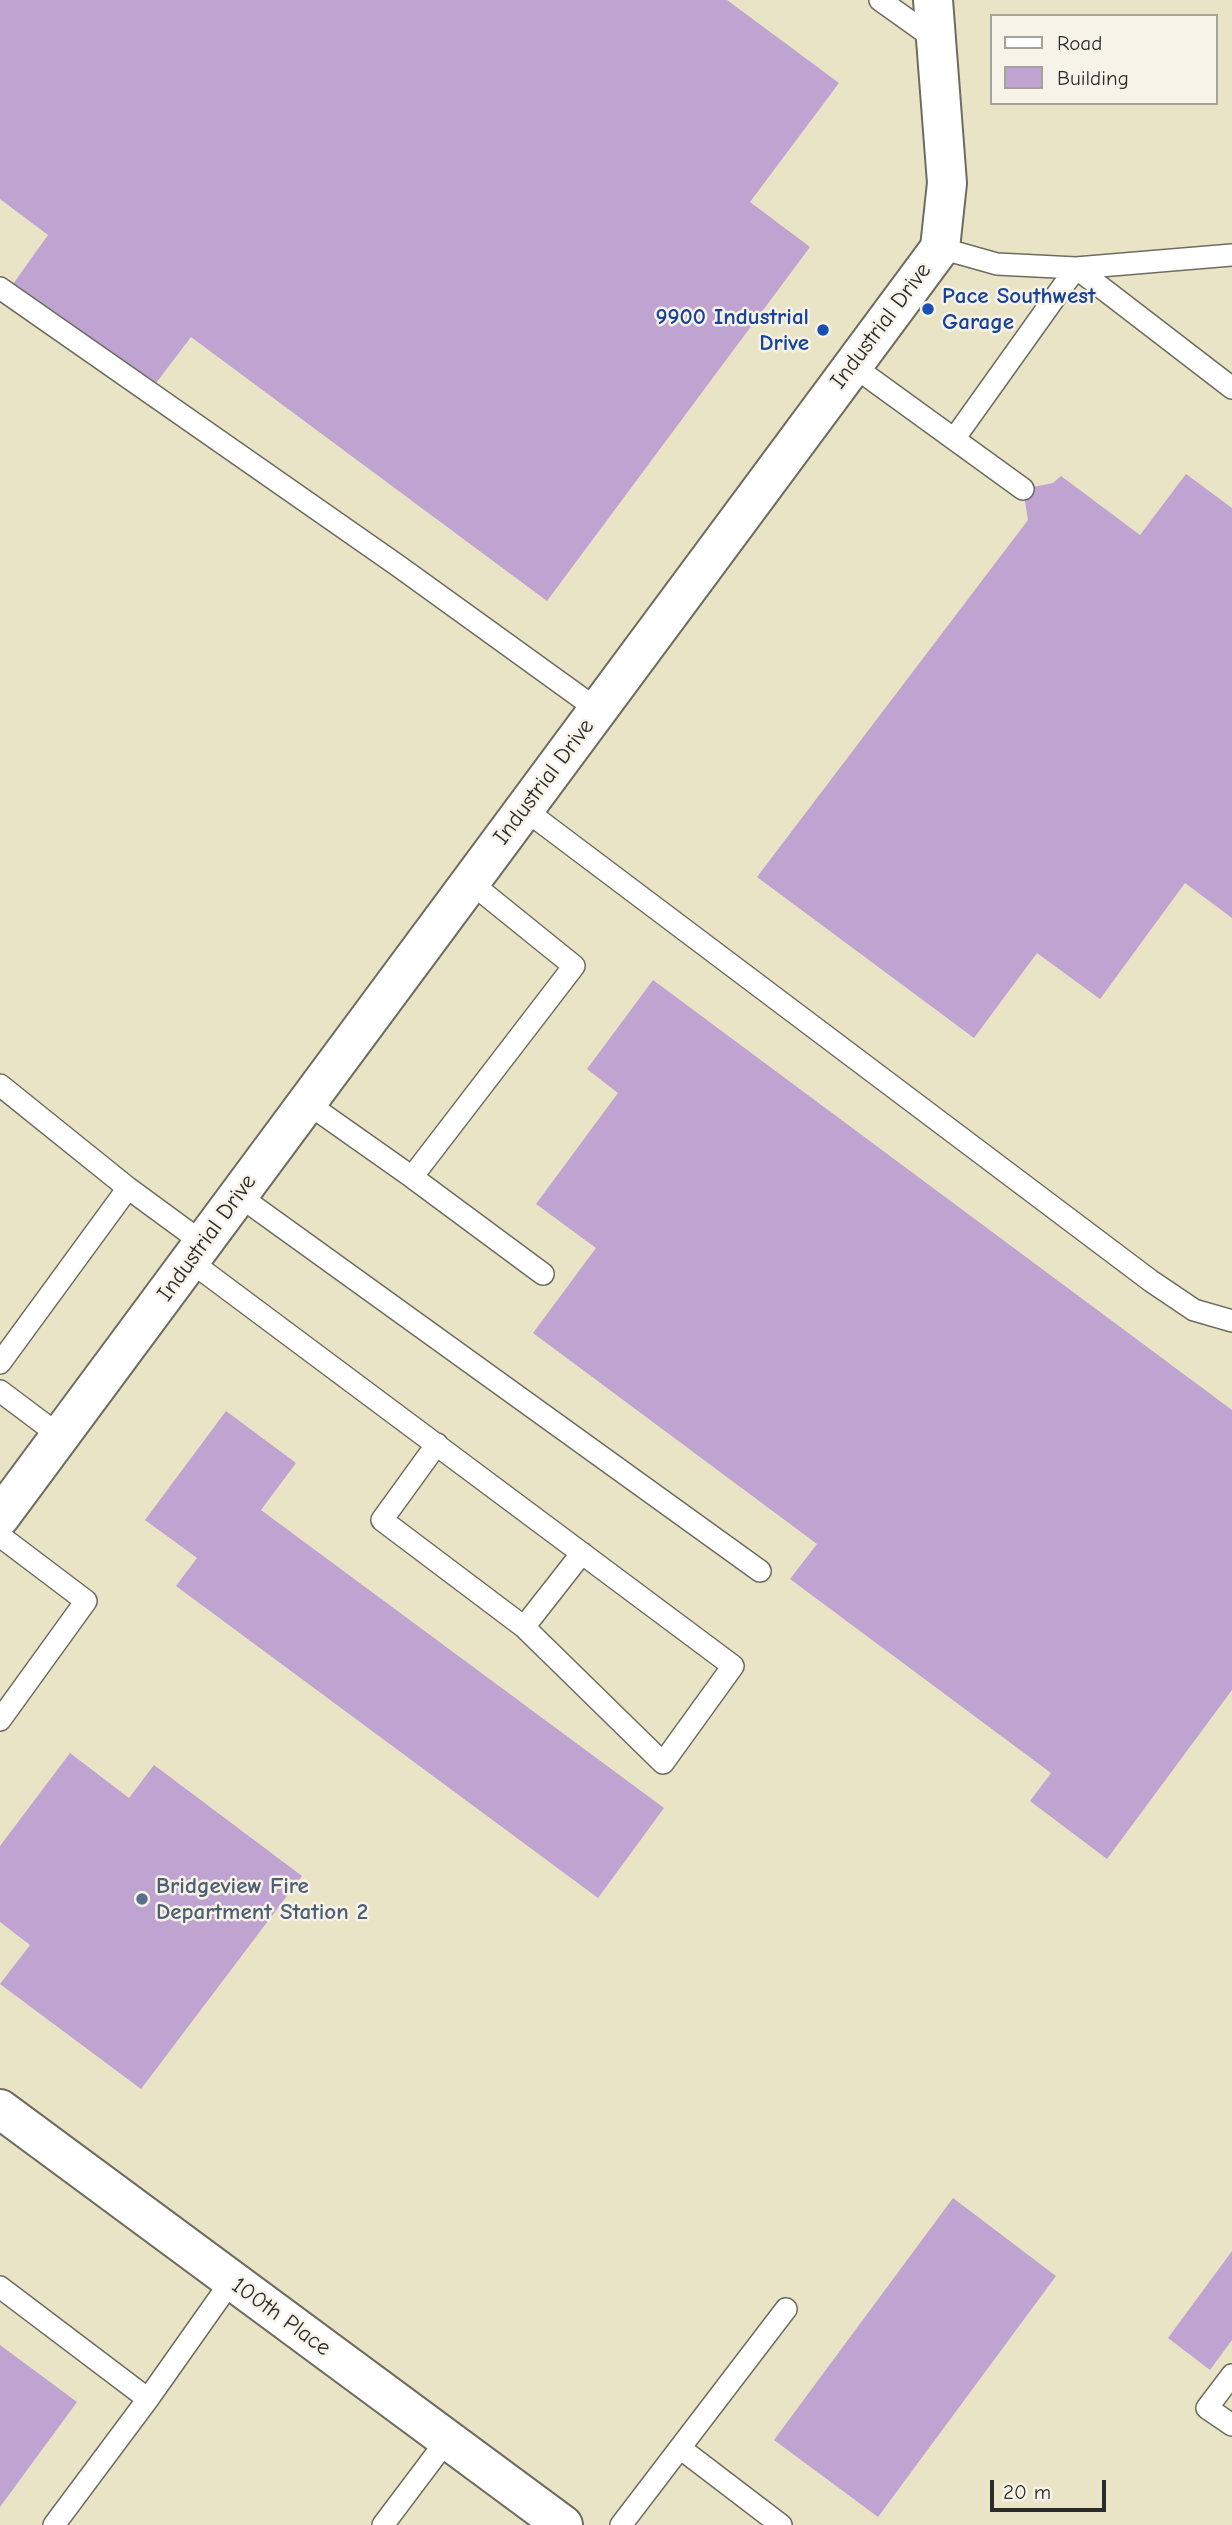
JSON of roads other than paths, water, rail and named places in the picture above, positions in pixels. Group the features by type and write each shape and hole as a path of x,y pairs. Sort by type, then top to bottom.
{"street":[{"name":"Industrial Drive","path":"0,1517 940,248 947,183 933,0"},
{"name":"100th Place","path":"0,2109 563,2525"}],"lane":[{"path":"880,0 936,40"},
{"path":"940,248 997,264 1076,268 1232,255"},
{"path":"1076,268 1232,388"},
{"path":"954,439 1076,268"},
{"path":"0,288 397,565 598,710"},
{"path":"852,365 1023,489"},
{"path":"524,809 1151,1281 1194,1310 1232,1321"},
{"path":"412,1177 574,966 470,882"},
{"path":"0,1085 128,1188 197,1252 436,1444 733,1666 663,1763 524,1627 382,1520 436,1444"},
{"path":"307,1103 543,1275"},
{"path":"0,1363 128,1188"},
{"path":"238,1195 760,1571"},
{"path":"0,1391 60,1436"},
{"path":"0,1536 86,1601 0,1720"},
{"path":"524,1627 582,1553"},
{"path":"54,2525 232,2280"},
{"path":"0,2287 148,2399"},
{"path":"621,2525 786,2309"},
{"path":"1232,2375 1207,2408 1232,2426"},
{"path":"383,2525 447,2440"},
{"path":"680,2448 781,2525"}],"place":[{"name":"Pace Southwest Garage","path":"928,309"},
{"name":"9900 Industrial Drive","path":"823,330"},
{"name":"Bridgeview Fire Department Station 2","path":"142,1899"}]}
